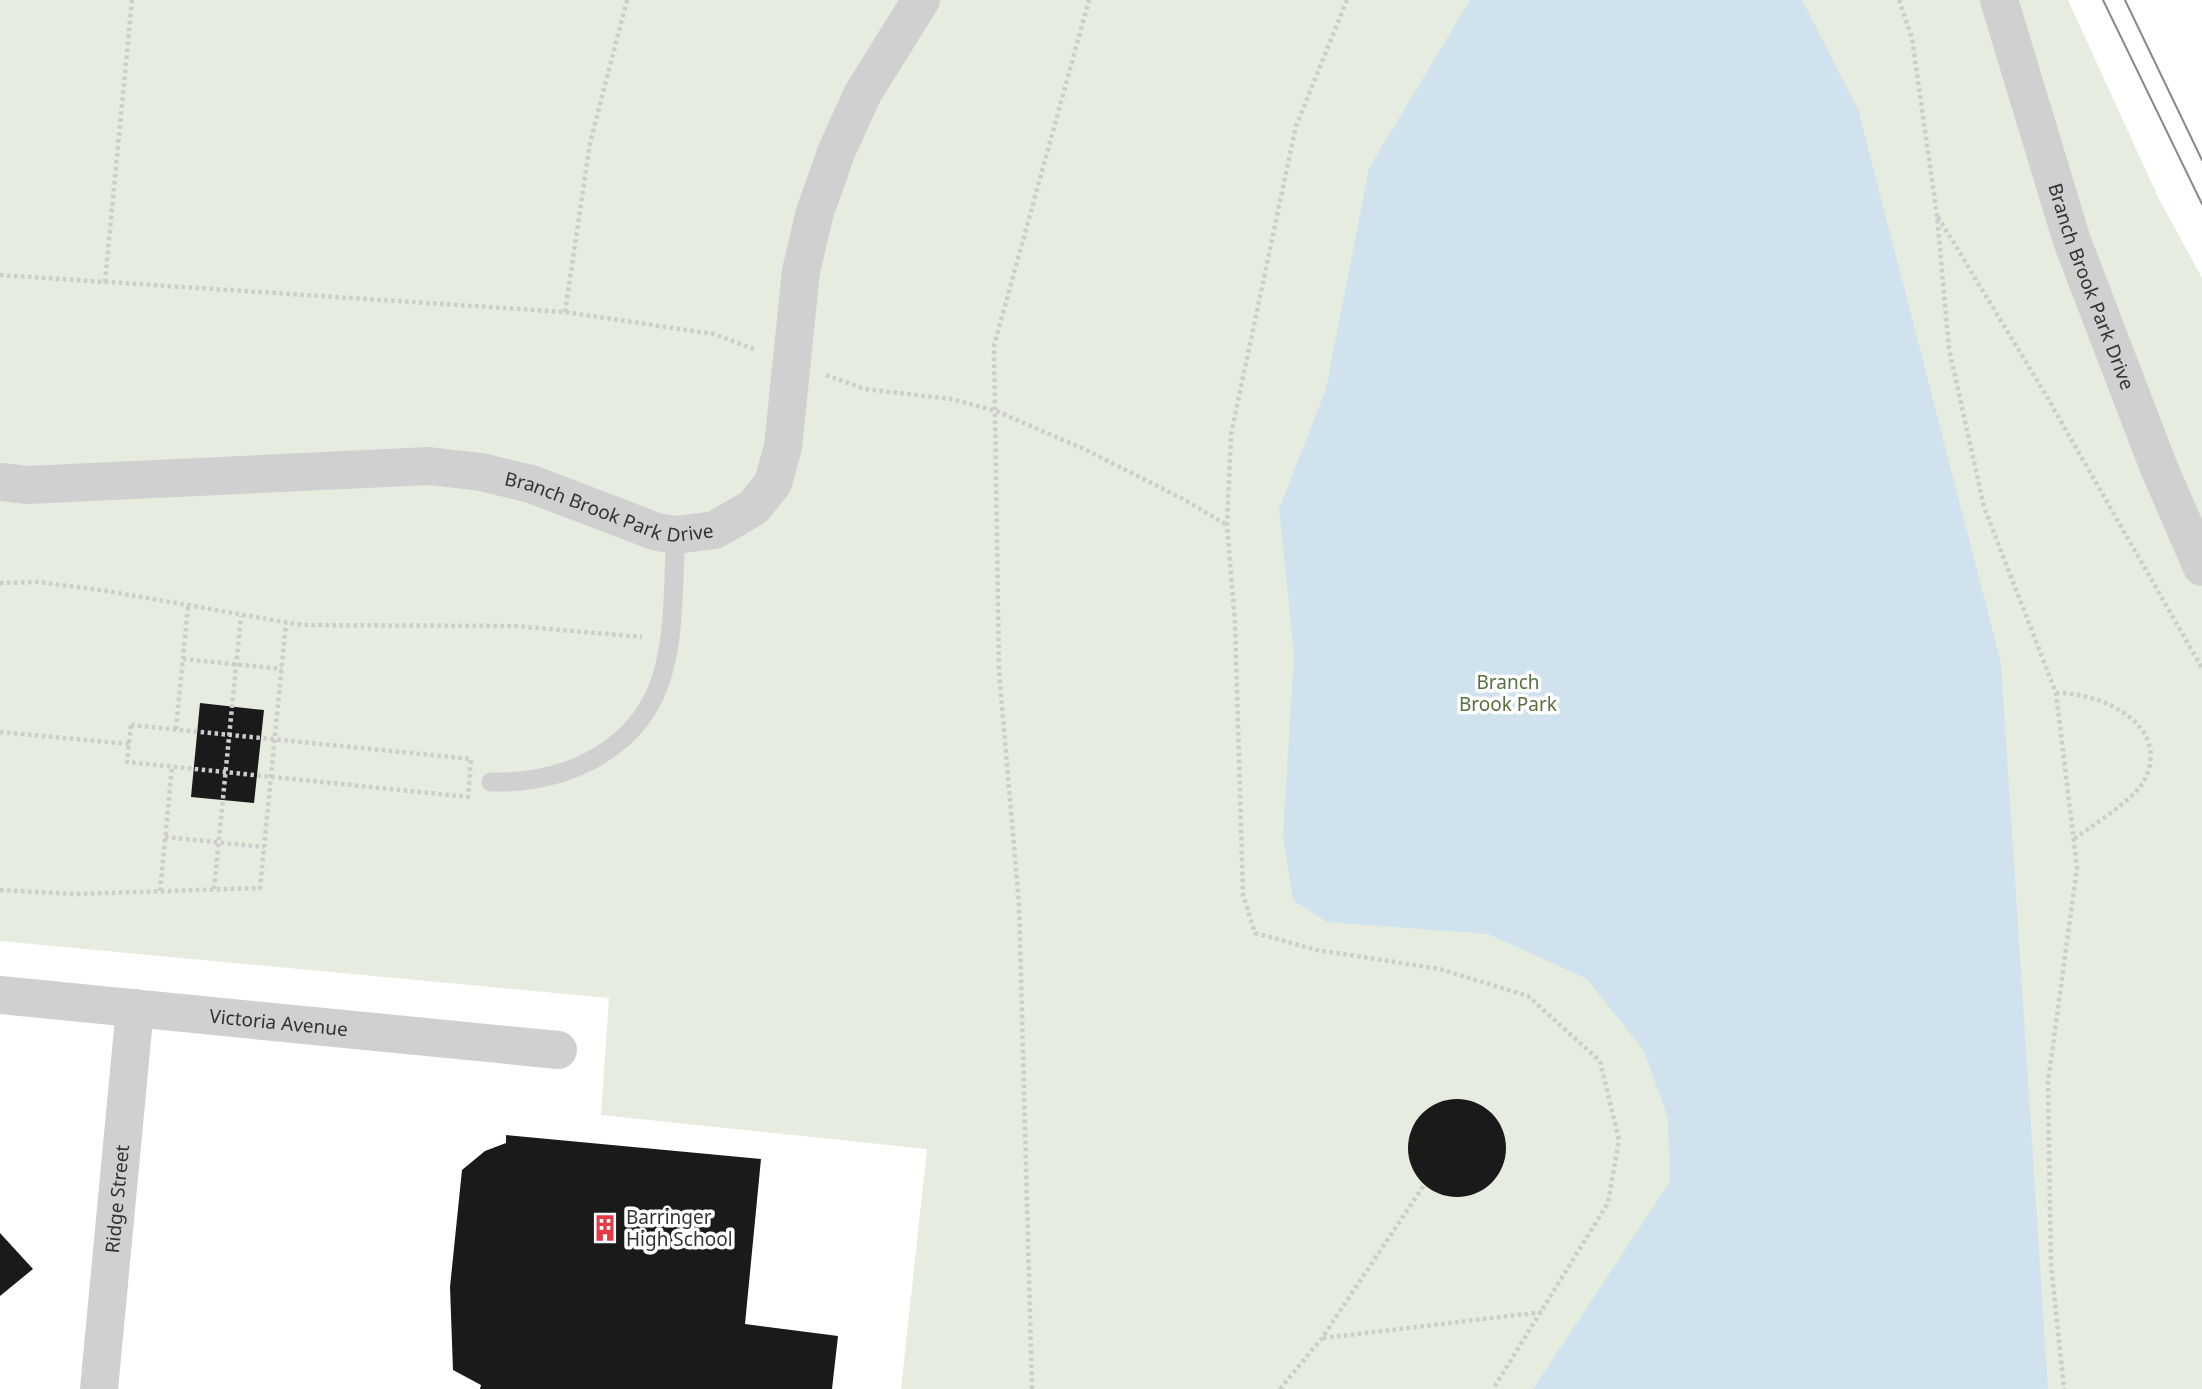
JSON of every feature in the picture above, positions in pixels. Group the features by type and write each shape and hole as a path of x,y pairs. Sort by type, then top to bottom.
{"street":[{"name":"Branch Brook Park Drive","path":"0,482 28,485 429,466 481,472 531,484 657,532 697,534 729,524 754,507 773,483 783,447 801,271 815,212 837,150 863,93 921,0"},
{"name":"Branch Brook Park Drive","path":"1999,0 2073,242 2160,468 2202,566"},
{"name":"Victoria Avenue","path":"0,995 558,1050"},
{"name":"Ridge Street","path":"99,1389 135,1008"}],"lane":[{"path":"491,782 530,781 570,771 608,751 636,726 653,699 664,668 676,535"}],"path":[{"path":"105,282 132,0"},
{"path":"565,312 590,143 627,0"},
{"path":"1032,1389 1019,904 999,671 994,346 1089,0"},
{"path":"1347,0 1296,126 1231,434 1227,526 1235,622 1243,895 1255,933 1317,950 1440,969 1528,996 1600,1062 1619,1140 1608,1203 1544,1312 1493,1389"},
{"path":"1899,0 1912,38 1937,216 1949,349 1984,507 2056,692 2077,868 2048,1082 2051,1265 2064,1389"},
{"path":"1937,216 2043,390 2202,668"},
{"path":"0,275 565,312 714,334 760,352"},
{"path":"822,373 865,389 951,398 996,411 1084,449 1183,499 1227,526"},
{"path":"0,583 21,580 52,583 286,624 515,625 636,636"},
{"path":"176,729 188,607"},
{"path":"214,889 241,616"},
{"path":"0,890 75,894 260,888 286,624"},
{"path":"183,659 282,669"},
{"path":"2056,692 2078,692 2121,709 2143,730 2151,756 2144,782 2123,802 2073,840"},
{"path":"131,724 229,735 471,759 468,797 127,762 131,724"},
{"path":"0,732 129,744"},
{"path":"160,891 172,767"},
{"path":"165,837 264,847"},
{"path":"1280,1389 1322,1338 1423,1185"},
{"path":"1322,1338 1544,1312"}],"green space":[{"name":"Branch Brook Park","path":"0,0 2068,0 2159,199 2202,278 2202,1389 901,1389 927,1149 601,1115 609,998 0,941"}],"water":[{"path":"1470,0 1802,0 1858,109 2001,663 2048,1389 1533,1389 1670,1182 1668,1118 1644,1051 1587,979 1488,934 1327,922 1293,900 1283,836 1294,654 1279,509 1326,389 1369,168"}],"building":[{"path":"200,703 264,710 254,803 191,797"},
{"path":"1457,1099 1476,1102 1492,1113 1503,1129 1506,1148 1503,1167 1492,1183 1476,1194 1457,1197 1438,1194 1422,1183 1411,1167 1408,1148 1411,1129 1422,1113 1438,1102"},
{"name":"Barringer High School","path":"506,1135 761,1159 745,1324 838,1336 832,1389 480,1389 481,1385 453,1370 450,1287 462,1170 485,1151 506,1143"},
{"path":"0,1233 33,1269 0,1296"}],"tram line":[{"path":"2103,0 2202,204"},
{"path":"2125,0 2202,160"}],"place":[{"name":"Barringer High School","path":"605,1228"}]}
